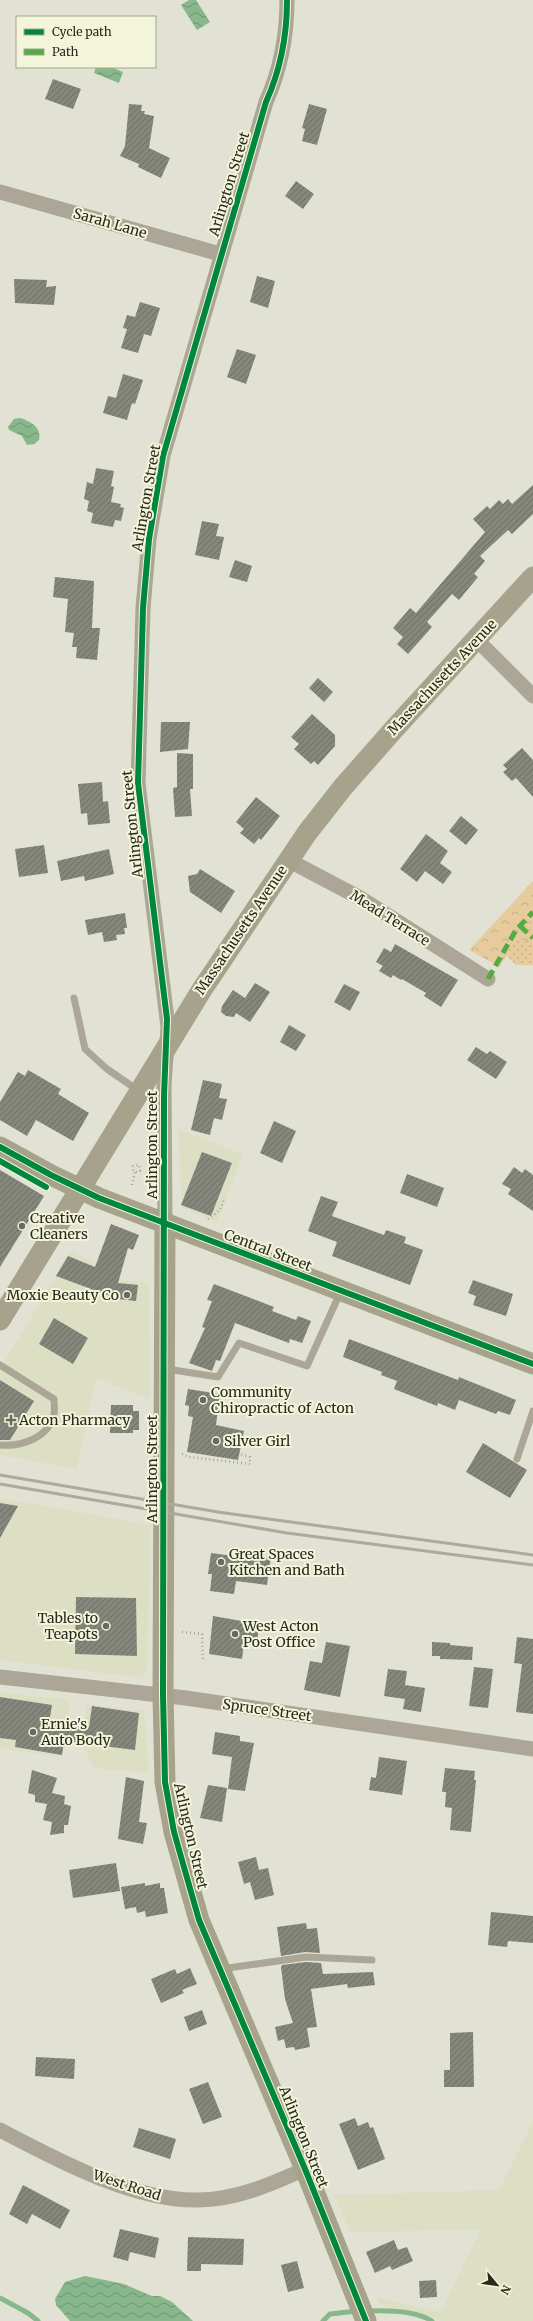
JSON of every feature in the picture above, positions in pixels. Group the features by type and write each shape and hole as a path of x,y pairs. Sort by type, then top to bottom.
{"street":[{"name":"Arlington Street","path":"287,0 287,25 273,86 266,102 220,254 163,456 149,539 143,608 138,783 167,1010 167,1045 164,1091 165,1224 163,1695 165,1782 174,1832 199,1920 306,2169 366,2321"},
{"name":"Sarah Lane","path":"0,192 220,254"},
{"name":"Massachusetts Avenue","path":"0,1320 167,1045 221,959 288,860 347,782 533,577"},
{"path":"476,640 533,696"},
{"name":"Mead Terrace","path":"288,860 362,899 488,979"},
{"name":"Central Street","path":"0,1147 79,1190 533,1364"},
{"name":"Spruce Street","path":"0,1677 163,1695 533,1749"},
{"name":"West Road","path":"0,2130 111,2182 154,2196 199,2200 234,2195 272,2184 306,2169"}],"lane":[{"path":"74,998 85,1049 107,1069 139,1091"},
{"path":"164,1368 218,1377 239,1343 307,1366 341,1291"},
{"path":"0,1365 54,1399 54,1415 43,1434 14,1446 0,1445"},
{"path":"517,1459 533,1411"},
{"path":"221,1969 306,1957 372,1960"}],"path":[{"path":"132,1185 135,1172"},
{"path":"202,1218 207,1220 220,1210 224,1200"},
{"path":"178,1452 188,1457 250,1464 250,1457 240,1454"},
{"path":"178,1632 202,1634 203,1662"}],"shaded area":[{"path":"178,1129 243,1154 217,1222 182,1208"},
{"path":"71,1252 102,1266 101,1270 122,1280 149,1283 150,1400 96,1378 77,1469 0,1455 0,1368"},
{"path":"0,1498 151,1525 147,1672 144,1675 140,1678 0,1660"},
{"name":"Ernie's Auto Body","path":"0,1692 70,1700 62,1757 0,1748"},
{"path":"86,1704 144,1711 149,1773 94,1768 84,1749"},
{"path":"533,2121 533,2321 441,2321 432,2317 379,2304 376,2297 441,2312 480,2230 350,2232 334,2195 499,2190"}],"green space":[{"path":"533,881 533,918 525,927 533,933 533,946 517,935 500,967 469,950"},
{"path":"533,903 533,965 516,965 498,947"}],"water":[{"path":"189,0 196,0 210,22 197,30 181,5"},
{"path":"96,68 113,68 123,72 119,83 94,73"},
{"path":"20,418 28,421 37,428 39,432 39,440 34,444 27,445 22,436 9,430 8,427 14,419"},
{"path":"85,2276 124,2284 152,2296 160,2296 172,2302 193,2321 70,2321 56,2305 55,2299 65,2282"}],"building":[{"path":"53,79 81,89 73,109 45,99"},
{"path":"129,104 142,105 141,111 145,111 144,114 154,116 149,148 170,158 161,178 138,167 139,164 120,156 125,146"},
{"path":"309,104 327,109 317,145 302,141 305,129 302,128"},
{"path":"296,181 314,194 303,209 285,196"},
{"path":"257,276 275,281 268,308 250,302"},
{"path":"14,279 47,280 46,287 56,286 54,305 15,303"},
{"path":"140,302 160,308 151,336 144,334 138,353 121,348 127,329 123,328 127,315 135,317"},
{"path":"237,349 256,355 246,384 227,377"},
{"path":"123,374 143,380 135,404 132,403 127,420 103,413 108,396 116,398"},
{"path":"96,468 114,471 111,486 114,487 111,502 121,504 120,507 124,508 121,521 115,520 113,527 91,523 93,513 87,511 89,501 84,499 87,482 93,484"},
{"path":"533,485 533,514 512,534 508,530 480,556 485,561 474,574 478,577 459,600 452,594 427,622 432,627 408,654 397,644 403,637 393,628 410,608 416,613 485,532 473,519 487,506 490,509 499,500 503,504 508,499 512,504"},
{"path":"202,521 219,524 216,536 224,537 219,560 195,555"},
{"path":"235,560 252,566 247,582 229,577"},
{"path":"55,577 94,581 92,628 100,628 97,660 76,658 77,647 72,647 74,633 65,632 68,599 53,597"},
{"path":"318,678 333,692 324,702 309,688"},
{"path":"312,714 335,735 335,746 318,765 314,761 311,764 294,749 299,744 291,737"},
{"path":"161,722 190,722 188,749 160,752"},
{"path":"522,748 533,760 533,797 516,778 512,781 503,772 507,769 503,765"},
{"path":"177,753 193,754 193,789 190,789 192,816 175,817 173,788 177,787"},
{"path":"102,782 103,802 108,801 110,823 88,825 87,813 81,814 78,784"},
{"path":"256,797 280,816 261,840 259,838 254,844 240,833 244,829 236,822"},
{"path":"461,816 478,830 466,845 449,831"},
{"path":"426,834 448,851 440,863 452,872 443,884 425,871 417,882 400,869"},
{"path":"44,845 48,873 19,877 15,849"},
{"path":"109,849 114,874 85,881 84,876 61,881 57,861"},
{"path":"200,869 235,891 221,913 190,892 188,876 197,874"},
{"path":"125,913 127,928 124,928 125,934 116,935 117,940 104,942 102,932 88,935 85,920"},
{"path":"395,944 458,980 441,1007 424,996 426,993 402,979 401,980 393,975 391,978 379,971 383,966 376,962 384,948 391,952"},
{"path":"255,983 270,992 250,1022 236,1013 234,1017 226,1016 221,1012 222,1006 233,990 245,998"},
{"path":"344,984 360,992 350,1011 334,1002"},
{"path":"289,1025 306,1035 296,1051 280,1042"},
{"path":"476,1047 487,1054 490,1051 507,1062 496,1079 467,1060"},
{"path":"28,1070 61,1089 58,1094 89,1113 73,1141 36,1120 27,1136 0,1120 0,1102 18,1072 25,1076"},
{"path":"203,1080 222,1084 219,1098 227,1099 222,1120 214,1118 210,1135 191,1130"},
{"path":"274,1121 296,1131 282,1163 260,1153"},
{"path":"202,1152 232,1163 211,1216 181,1205"},
{"path":"514,1167 522,1173 525,1169 533,1175 533,1211 508,1194 511,1189 502,1184"},
{"path":"0,1170 44,1196 0,1267"},
{"path":"407,1174 444,1188 437,1207 400,1193"},
{"path":"321,1196 338,1202 332,1216 384,1235 386,1230 406,1237 404,1243 423,1250 410,1285 332,1256 337,1242 308,1231"},
{"path":"111,1224 139,1235 133,1250 128,1248 118,1283 138,1285 136,1301 118,1299 56,1276 68,1256 95,1267"},
{"path":"473,1280 513,1294 506,1316 473,1305 476,1296 468,1293"},
{"path":"214,1284 274,1307 272,1311 296,1320 298,1316 311,1321 302,1343 290,1339 289,1343 235,1323 220,1361 216,1360 212,1371 189,1363 205,1328 202,1327 212,1301 207,1300"},
{"path":"54,1318 88,1338 73,1364 39,1344"},
{"path":"349,1339 458,1380 459,1377 516,1400 510,1415 498,1411 496,1414 459,1400 455,1410 438,1403 437,1406 394,1389 397,1381 381,1375 382,1372 343,1357"},
{"name":"Acton Pharmacy","path":"0,1380 34,1401 10,1440 0,1440"},
{"name":"Silver Girl","path":"188,1389 220,1394 216,1425 244,1431 238,1460 187,1452 193,1417 188,1416 189,1406 185,1405"},
{"path":"111,1405 133,1405 133,1411 139,1411 139,1430 133,1430 133,1433 110,1433"},
{"path":"483,1443 527,1470 510,1498 466,1472"},
{"path":"0,1503 18,1506 0,1538"},
{"path":"211,1553 248,1558 248,1555 271,1557 267,1585 236,1581 234,1594 210,1591 212,1574 208,1574"},
{"name":"Tables to Teapots","path":"76,1597 136,1598 137,1656 75,1654"},
{"name":"West Acton Post Office","path":"213,1616 259,1624 257,1646 244,1643 242,1659 209,1654"},
{"path":"517,1637 533,1639 533,1714 516,1712 522,1664 514,1663"},
{"path":"326,1642 350,1646 340,1697 304,1690 310,1661 322,1663"},
{"path":"432,1642 473,1647 472,1660 440,1659 440,1656 432,1656"},
{"path":"474,1667 493,1669 488,1708 469,1706"},
{"path":"388,1669 407,1671 405,1685 425,1688 421,1712 403,1709 405,1699 384,1696"},
{"path":"0,1697 52,1705 49,1724 89,1727 92,1706 139,1713 135,1750 64,1741 62,1755 15,1747 16,1740 0,1738"},
{"path":"215,1732 240,1736 240,1741 254,1743 245,1791 228,1789 232,1757 212,1754"},
{"path":"379,1757 407,1761 402,1795 369,1790 371,1777 376,1778"},
{"path":"445,1768 475,1771 474,1780 476,1780 471,1832 450,1830 452,1808 445,1807 446,1792 442,1792"},
{"path":"32,1770 57,1778 52,1793 65,1796 64,1804 71,1806 68,1825 64,1825 64,1833 50,1835 52,1822 43,1820 47,1804 35,1802 35,1795 28,1793"},
{"path":"126,1777 144,1781 139,1822 147,1823 143,1844 118,1839"},
{"path":"208,1785 227,1788 222,1822 200,1818"},
{"path":"256,1857 259,1870 268,1868 274,1895 255,1900 250,1882 244,1884 238,1862"},
{"path":"116,1863 120,1891 73,1898 69,1870"},
{"path":"145,1883 145,1886 160,1883 160,1888 164,1888 168,1913 146,1917 145,1911 137,1913 136,1907 125,1909 121,1887"},
{"path":"491,1912 533,1916 533,1943 508,1941 507,1947 488,1945"},
{"path":"306,1923 307,1929 317,1928 320,1953 305,1952 281,1956 277,1927"},
{"path":"306,1962 321,1963 323,1974 373,1972 375,1985 348,1988 347,1984 311,1989 317,2027 307,2028 310,2047 295,2050 294,2047 286,2048 284,2039 278,2041 275,2027 293,2023 285,1999 281,1967 282,1965"},
{"path":"190,1968 197,1984 182,1990 184,1993 161,2003 151,1979 175,1969 177,1974"},
{"path":"202,2010 207,2024 189,2031 184,2017"},
{"path":"473,2032 474,2087 444,2087 444,2070 450,2070 450,2033"},
{"path":"36,2057 75,2059 74,2079 35,2076"},
{"path":"208,2082 222,2117 203,2124 189,2089"},
{"path":"355,2118 358,2126 368,2122 370,2128 373,2127 385,2159 358,2170 339,2124"},
{"path":"139,2128 176,2139 170,2159 133,2147"},
{"path":"23,2185 70,2210 60,2229 32,2214 27,2224 9,2214"},
{"path":"120,2229 159,2238 155,2258 130,2252 128,2261 113,2257"},
{"path":"188,2237 244,2239 243,2265 201,2264 201,2271 187,2271"},
{"path":"394,2240 398,2250 407,2247 413,2261 392,2270 390,2266 375,2273 366,2252"},
{"path":"297,2261 304,2288 288,2292 281,2265"},
{"path":"436,2280 437,2297 420,2298 419,2281"}],"waterway":[{"path":"0,2298 28,2313 38,2321"},
{"path":"323,2321 330,2314 357,2311"},
{"path":"367,2311 409,2313 425,2317 432,2321"}],"railway":[{"path":"0,1475 218,1512 533,1555"},
{"path":"0,1484 287,1533 533,1565"}],"marked path":[{"path":"488,979 516,930 533,912"},
{"path":"520,926 533,938"}],"cycle path":[{"path":"287,0 286,26 279,65 266,102 163,456 149,539 143,608 138,783 167,1019 164,1096 163,1695 165,1782 174,1832 199,1920 305,2169 366,2321"},
{"path":"0,1147 51,1175 99,1198 533,1364"},
{"path":"0,1161 46,1187"}],"place":[{"name":"Creative Cleaners","path":"22,1226"},
{"name":"Moxie Beauty Co","path":"127,1295"},
{"name":"Community Chiropractic of Acton","path":"203,1400"},
{"name":"Acton Pharmacy","path":"11,1420"},
{"name":"Silver Girl","path":"216,1441"},
{"name":"Great Spaces Kitchen and Bath","path":"221,1562"},
{"name":"Tables to Teapots","path":"106,1626"},
{"name":"West Acton Post Office","path":"235,1634"},
{"name":"Ernie's Auto Body","path":"33,1732"}]}
